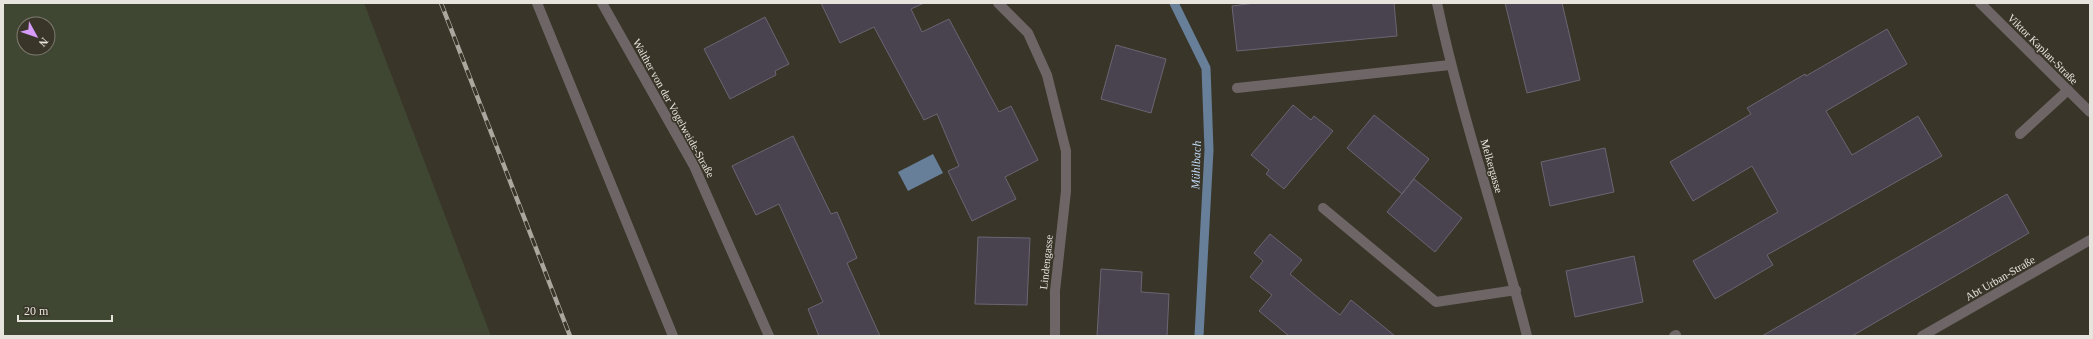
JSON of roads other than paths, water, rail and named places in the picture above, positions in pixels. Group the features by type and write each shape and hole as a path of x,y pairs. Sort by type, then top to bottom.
{"street":[{"path":"537,3 673,336"},
{"name":"Walther von der Vogelweide-Straße","path":"602,3 694,166 769,336"},
{"name":"Lindengasse","path":"998,3 1028,33 1047,75 1066,151 1066,191 1055,291 1055,336"},
{"name":"Melkergasse","path":"1437,3 1450,65 1516,290 1527,336"},
{"name":"Viktor Kaplan-Straße","path":"1980,3 2090,112"},
{"path":"1237,88 1450,65"},
{"path":"2020,134 2068,90"},
{"path":"1323,208 1436,302 1516,290"},
{"name":"Abt Urban-Straße","path":"1922,336 2090,240"}],"water":[{"path":"933,154 943,173 908,191 898,172"}],"waterway":[{"name":"Mühlbach","path":"1174,3 1206,68 1209,150 1199,336"}],"railway":[{"path":"441,3 570,336"}]}
